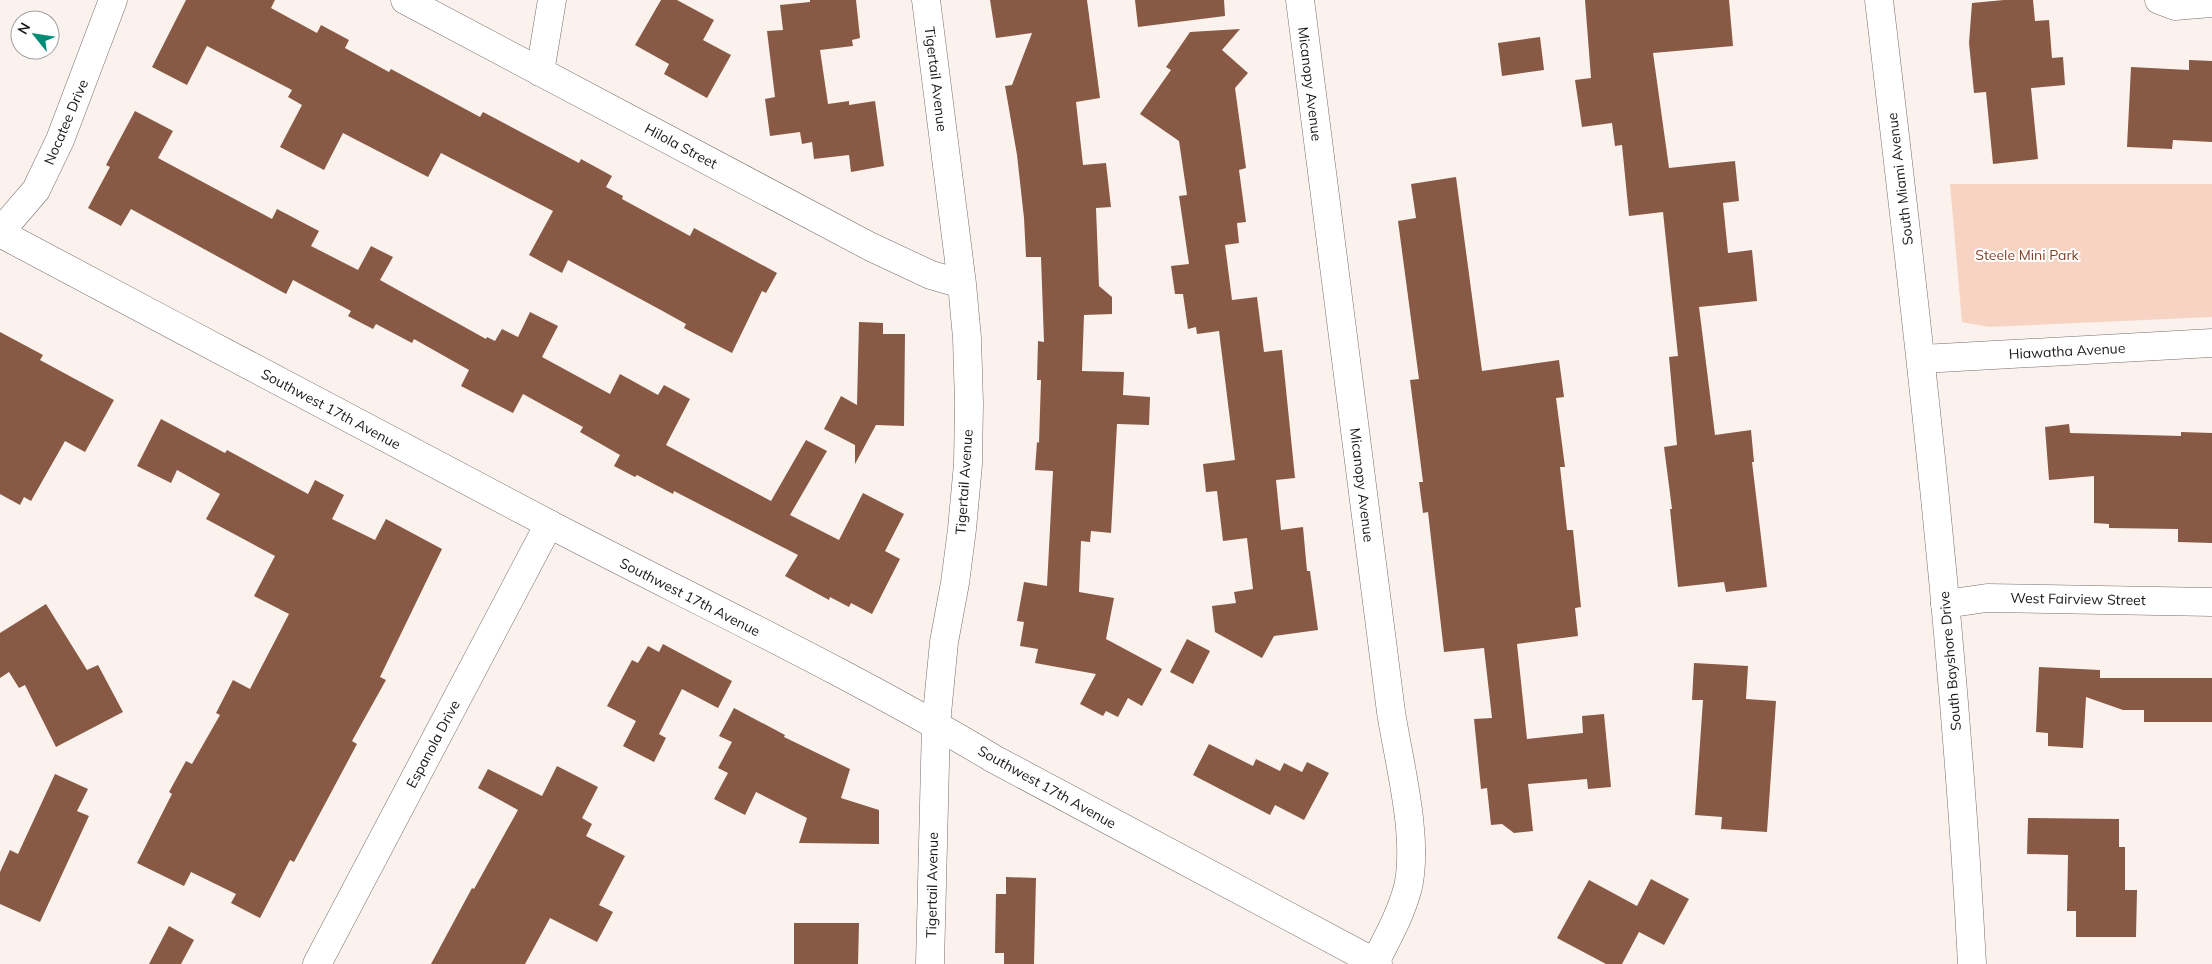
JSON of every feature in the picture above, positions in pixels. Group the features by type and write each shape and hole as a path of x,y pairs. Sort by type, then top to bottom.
{"street":[{"name":"Nocatee Drive","path":"0,233 36,190 63,132 112,0"},
{"name":"Hilola Street","path":"404,0 871,247 931,275 962,284"},
{"path":"540,72 552,0"},
{"name":"Tigertail Avenue","path":"926,0 962,284 967,338 968,464 955,583 944,642 936,724 930,964"},
{"name":"Micanopy Avenue","path":"1300,0 1391,712 1407,808 1411,851 1408,885 1404,901 1376,964"},
{"name":"South Miami Avenue","path":"1879,0 1922,358"},
{"path":"2159,0 2175,6 2212,3"},
{"name":"Southwest 17th Avenue","path":"0,233 548,524 936,724 994,758 1376,964"},
{"name":"Hiawatha Avenue","path":"1922,358 2212,343"},
{"name":"South Bayshore Drive","path":"1922,358 1962,800 1972,964"},
{"name":"Espanola Drive","path":"317,964 548,524"},
{"name":"West Fairview Street","path":"1945,604 1987,598 2212,602"}],"green space":[{"name":"Steele Mini Park","path":"1950,184 2212,184 2212,317 1989,327 1962,322"}],"building":[{"path":"186,0 275,0 271,8 317,33 321,25 349,40 345,48 389,72 391,69 480,117 483,112 579,163 581,159 612,176 606,187 623,196 622,199 690,236 694,228 777,273 766,293 762,291 732,353 684,328 686,324 568,260 562,273 529,255 553,211 441,153 428,177 343,133 324,170 280,147 302,105 288,97 292,90 207,46 187,85 152,67"},
{"path":"661,0 677,0 714,20 703,40 731,55 707,98 664,74 669,64 635,45"},
{"path":"810,0 856,0 860,38 852,40 853,46 820,50 828,104 849,101 849,105 875,101 884,166 851,172 849,155 814,159 812,142 802,144 800,132 770,136 765,99 775,97 767,31 783,30 780,5 810,2"},
{"path":"990,0 1087,0 1100,98 1076,102 1083,165 1106,163 1111,207 1096,208 1099,286 1112,297 1112,314 1084,315 1082,371 1124,372 1123,395 1150,397 1149,425 1117,424 1111,533 1091,531 1090,542 1081,541 1079,592 1114,598 1106,639 1162,669 1142,706 1128,698 1118,717 1106,711 1103,716 1080,704 1096,674 1035,663 1038,649 1020,646 1024,622 1017,621 1024,582 1047,586 1053,471 1035,470 1037,442 1039,443 1041,380 1037,380 1038,341 1044,342 1041,257 1026,257 1017,155 1005,86 1012,85 1032,33 996,38"},
{"path":"1135,0 1224,0 1225,16 1138,27"},
{"path":"1585,0 1729,0 1733,46 1653,53 1669,168 1735,161 1739,201 1723,203 1728,253 1752,250 1757,301 1699,307 1715,435 1751,430 1754,462 1752,462 1767,587 1726,592 1724,582 1678,587 1670,509 1672,509 1664,447 1677,445 1669,357 1678,356 1663,212 1629,216 1622,145 1615,146 1612,123 1582,127 1575,80 1591,78"},
{"path":"2033,0 2035,21 2049,20 2052,58 2063,57 2065,85 2031,88 2038,159 1993,164 1986,92 1974,93 1969,43 1972,3"},
{"path":"1240,29 1222,50 1248,73 1235,88 1246,168 1239,170 1246,222 1237,223 1239,243 1225,245 1232,300 1257,297 1264,352 1282,350 1295,478 1276,480 1281,530 1303,527 1307,571 1310,571 1318,630 1274,636 1262,658 1215,632 1212,606 1236,603 1234,592 1253,589 1247,538 1223,541 1217,491 1206,492 1203,464 1235,460 1219,331 1197,334 1196,327 1188,329 1183,294 1175,294 1171,266 1189,264 1179,196 1187,195 1179,141 1140,114 1171,70 1166,67 1190,32"},
{"path":"1540,37 1544,70 1502,76 1498,43"},
{"path":"2189,60 2212,61 2212,142 2173,140 2172,149 2127,147 2131,67 2189,70"},
{"path":"135,111 173,131 158,158 272,219 277,209 319,231 311,246 358,270 371,246 393,257 380,280 486,339 487,337 495,341 502,329 518,337 530,312 558,326 542,357 610,394 620,374 658,395 664,385 690,399 666,445 771,501 806,440 827,451 790,515 839,540 863,493 904,514 885,551 900,559 872,614 851,603 849,607 830,597 829,600 785,576 798,555 674,491 673,494 637,475 635,477 614,466 620,455 580,432 583,427 523,394 513,413 461,386 469,370 414,339 412,343 376,324 373,329 348,316 351,311 293,280 286,294 131,209 121,226 88,208 110,167 106,165"},
{"path":"1456,177 1482,371 1559,360 1564,397 1556,398 1565,467 1560,467 1567,530 1573,530 1581,607 1575,608 1578,636 1517,644 1527,739 1583,733 1582,716 1604,714 1611,787 1588,789 1587,779 1528,784 1533,831 1514,833 1502,824 1491,825 1487,788 1481,789 1474,719 1492,718 1484,648 1444,652 1428,512 1423,513 1419,482 1423,482 1410,380 1419,379 1398,221 1416,218 1411,184"},
{"path":"859,322 883,323 883,334 905,334 904,426 876,425 855,464 855,445 824,429 841,396 857,405"},
{"path":"0,332 43,355 40,360 114,400 85,452 65,441 31,501 24,497 20,505 0,494"},
{"path":"161,419 225,453 227,450 308,494 315,480 344,495 332,519 375,540 386,519 442,549 380,677 386,680 352,741 357,744 294,862 290,860 260,918 231,903 236,894 191,872 184,886 137,863 172,794 169,792 186,761 192,764 220,715 216,713 233,680 250,689 289,614 254,596 275,556 206,519 220,494 177,470 171,483 137,466"},
{"path":"2069,424 2070,433 2181,436 2181,432 2212,433 2212,543 2178,542 2178,529 2109,528 2109,524 2094,523 2094,476 2049,480 2045,427"},
{"path":"46,604 87,670 98,665 123,712 56,747 25,685 19,688 9,672 0,678 0,633"},
{"path":"1187,639 1210,651 1193,684 1170,672"},
{"path":"663,644 732,681 718,708 682,689 659,734 666,738 654,762 623,746 636,721 607,706 632,660 638,663 648,646 659,652"},
{"path":"1694,663 1748,666 1746,699 1776,701 1767,832 1721,829 1722,817 1695,815 1703,700 1692,700"},
{"path":"2039,667 2100,670 2100,678 2212,678 2212,722 2144,722 2144,710 2123,710 2086,697 2083,748 2048,746 2048,733 2036,732"},
{"path":"734,708 785,735 784,737 850,769 841,798 879,810 879,844 799,843 807,818 756,792 745,815 714,799 728,773 718,768 732,742 719,736"},
{"path":"1209,744 1253,766 1256,759 1280,771 1284,763 1302,772 1307,762 1329,773 1304,820 1275,805 1270,815 1193,775"},
{"path":"557,766 598,787 582,818 592,824 586,836 625,856 599,905 613,912 597,942 550,918 525,964 431,964 472,888 474,889 518,810 478,788 488,769 542,796"},
{"path":"55,774 88,789 77,811 89,816 40,922 0,904 0,872 10,850 18,854"},
{"path":"2028,818 2119,819 2119,847 2125,847 2125,890 2137,890 2136,937 2076,937 2076,911 2067,911 2068,855 2027,854"},
{"path":"1006,877 1036,878 1034,964 1004,964 1004,953 995,953 996,894 1006,894"},
{"path":"1651,879 1689,899 1664,945 1639,932 1622,964 1606,964 1557,938 1589,880 1637,906"},
{"path":"794,923 859,923 858,964 794,964"},
{"path":"169,926 194,940 181,964 149,964"}]}
